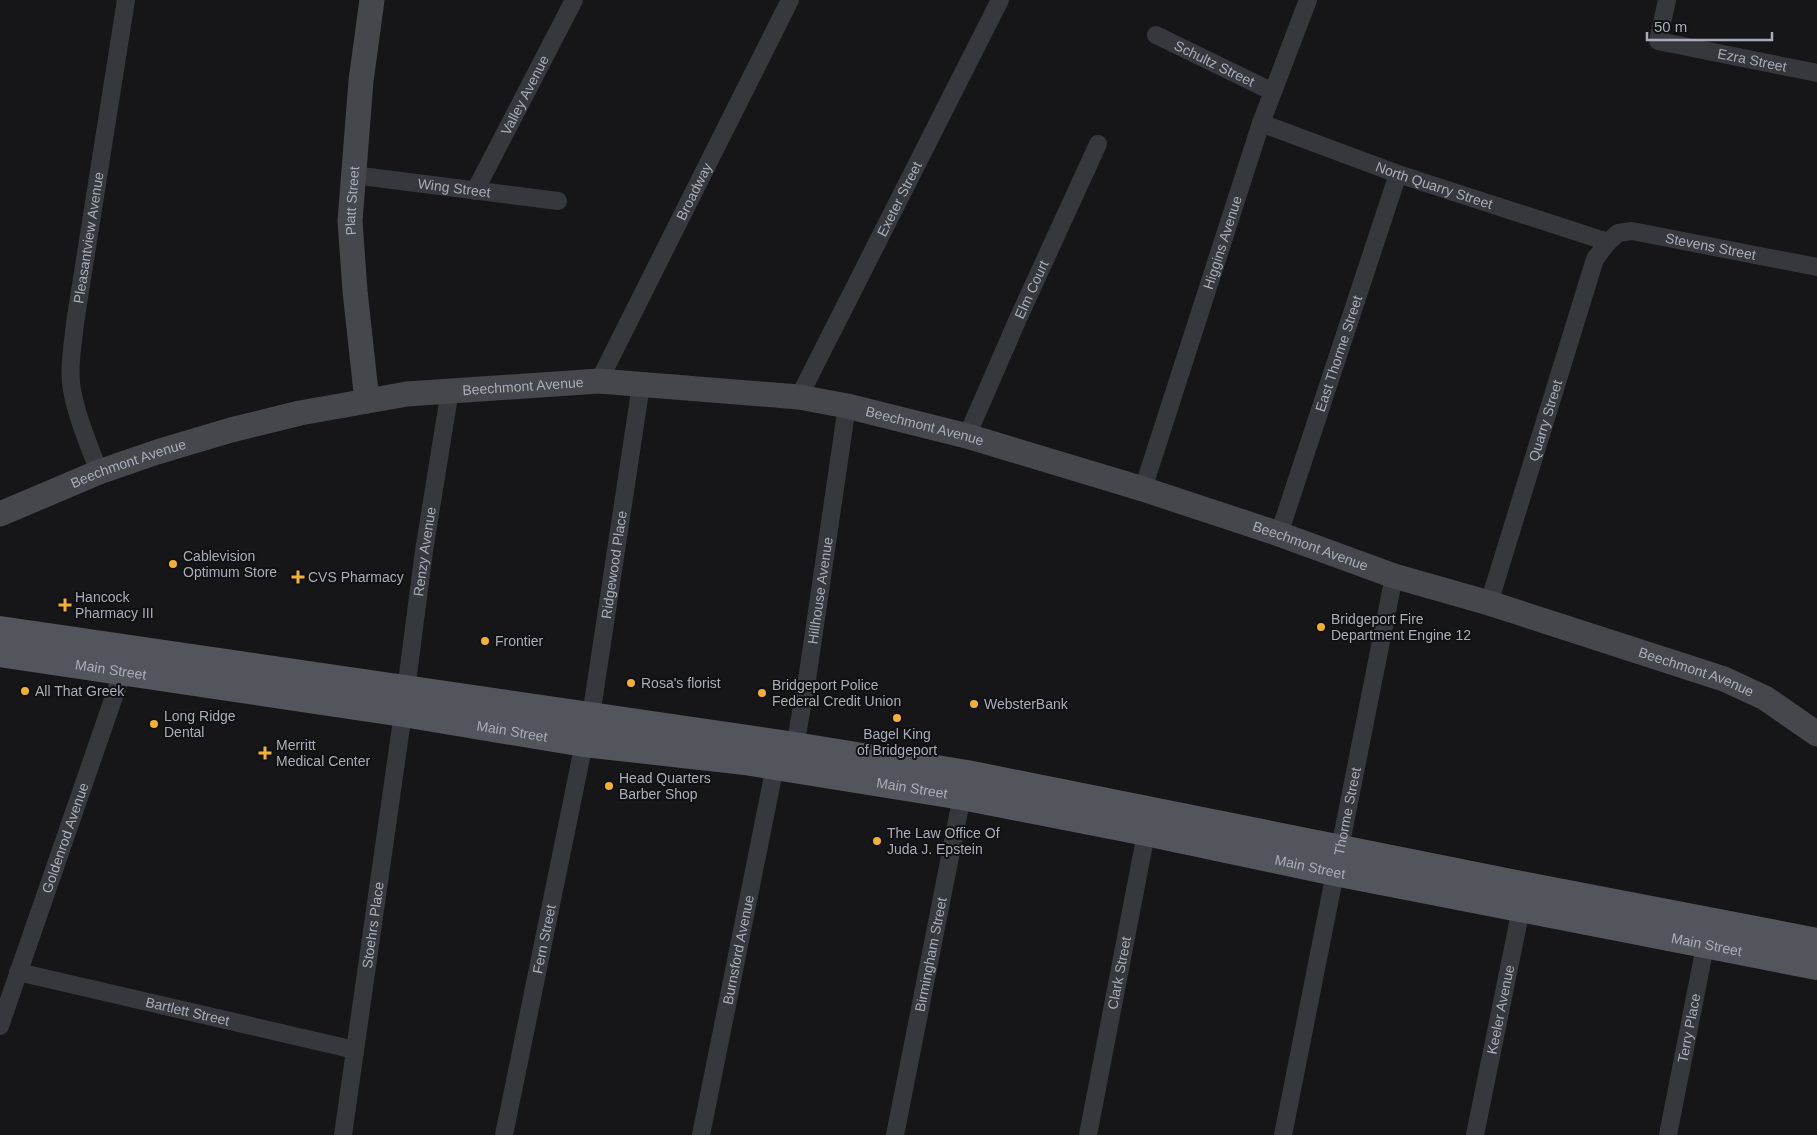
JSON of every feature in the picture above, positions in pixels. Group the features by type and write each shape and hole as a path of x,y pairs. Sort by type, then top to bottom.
{"main road":[{"name":"Main Street","path":"0,630 127,661"},
{"name":"Main Street","path":"0,653 127,661 405,702 591,716 795,746 965,785 1524,897 1708,932 1817,942"},
{"name":"Main Street","path":"405,702 584,743 775,766 965,785"},
{"name":"Main Street","path":"1708,932 1817,966"}],"street":[{"name":"Pleasantview Avenue","path":"99,472 78,413 72,389 71,367 75,323 126,0"},
{"name":"Platt Street","path":"367,402 355,292 350,220 352,174 361,81 372,0"},
{"name":"Valley Avenue","path":"475,191 574,0"},
{"name":"Broadway","path":"599,381 790,0"},
{"name":"Exeter Street","path":"799,397 1000,0"},
{"name":"Higgins Avenue","path":"1143,489 1262,123 1308,0"},
{"name":"Ezra Street","path":"1666,0 1658,41 1817,73"},
{"name":"Schultz Street","path":"1156,35 1273,92"},
{"name":"North Quarry Street","path":"1262,123 1398,174 1608,242"},
{"name":"Elm Court","path":"968,436 1017,321 1098,144"},
{"name":"Wing Street","path":"352,174 558,201"},
{"name":"East Thorme Street","path":"1279,534 1398,174"},
{"name":"Stevens Street","path":"1608,242 1618,233 1632,231 1817,267"},
{"name":"Quarry Street","path":"1489,603 1595,259 1608,242"},
{"name":"Beechmont Avenue","path":"0,514 99,472 231,430 300,413 407,394 599,381 799,397 847,406 968,436 1143,489 1279,534 1394,576 1489,603 1724,679 1765,698 1817,734"},
{"name":"Ridgewood Place","path":"584,743 591,716 640,385"},
{"name":"Renzy Avenue","path":"405,702 424,551 450,390"},
{"name":"Hillhouse Avenue","path":"795,746 808,673 847,406"},
{"name":"Thorme Street","path":"1283,1135 1394,576"},
{"name":"Goldenrod Avenue","path":"0,1026 127,661"},
{"name":"Stoehrs Place","path":"342,1135 405,702"},
{"name":"Fern Street","path":"504,1135 584,743"},
{"path":"775,766 795,746"},
{"name":"Burnsford Avenue","path":"701,1135 775,766"},
{"name":"Birmingham Street","path":"895,1135 965,785"},
{"name":"Clark Street","path":"1088,1135 1148,821"},
{"name":"Keeler Avenue","path":"1475,1135 1524,897"},
{"name":"Terry Place","path":"1668,1135 1708,932"},
{"name":"Bartlett Street","path":"18,972 355,1050"}],"place":[{"name":"Cablevision Optimum Store","path":"173,564"},
{"name":"CVS Pharmacy","path":"298,577"},
{"name":"Hancock Pharmacy III","path":"65,605"},
{"name":"Bridgeport Fire Department Engine 12","path":"1321,627"},
{"name":"Frontier","path":"485,641"},
{"name":"Rosa's florist","path":"631,683"},
{"name":"All That Greek","path":"25,691"},
{"name":"Bridgeport Police Federal Credit Union","path":"762,693"},
{"name":"WebsterBank","path":"974,704"},
{"name":"Bagel King of Bridgeport","path":"897,718"},
{"name":"Long Ridge Dental","path":"154,724"},
{"name":"Merritt Medical Center","path":"265,753"},
{"name":"Head Quarters Barber Shop","path":"609,786"},
{"name":"The Law Office Of Juda J. Epstein","path":"877,841"}]}
